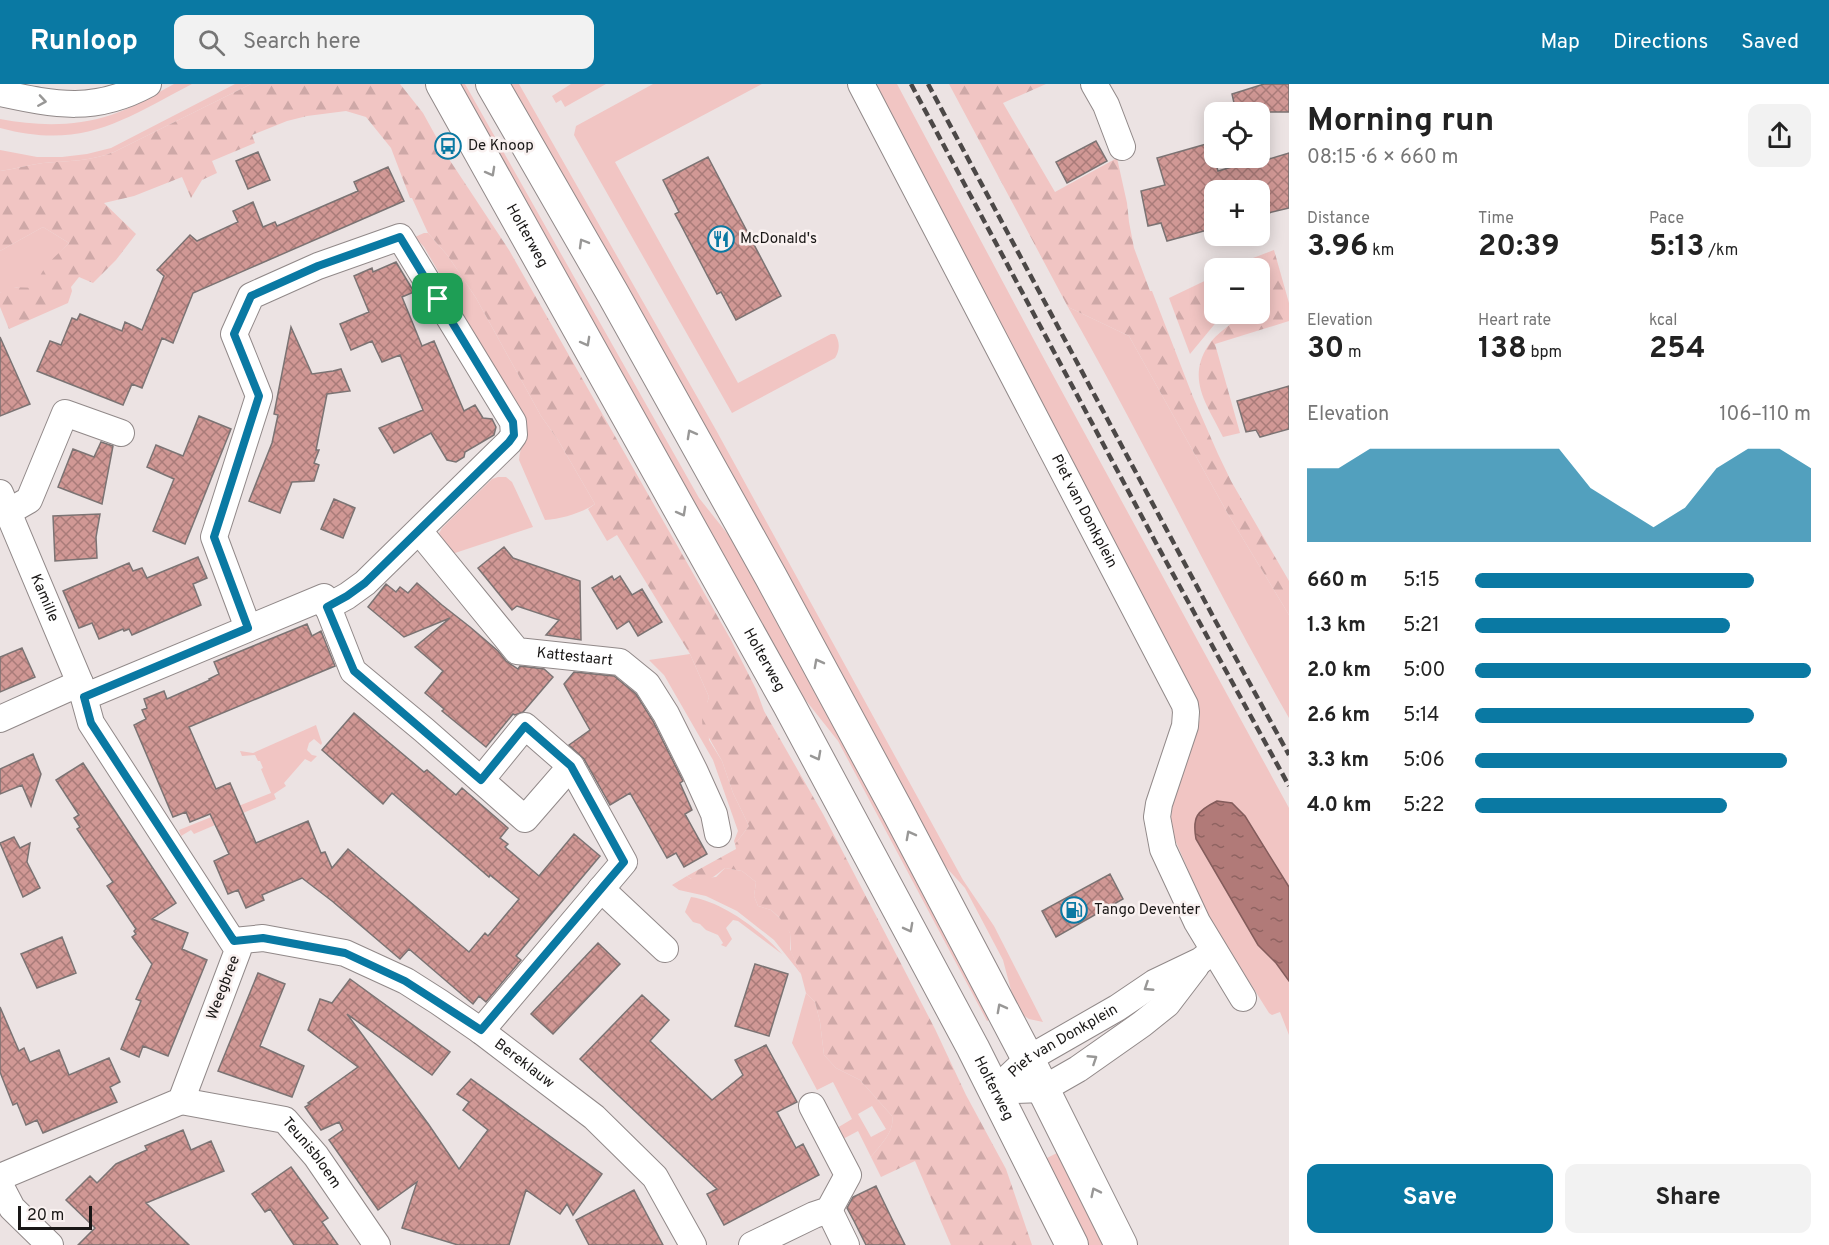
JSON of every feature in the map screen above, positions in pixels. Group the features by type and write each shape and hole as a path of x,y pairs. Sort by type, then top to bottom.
{"main road":[{"name":"Holterweg","path":"442,84 789,705 945,995 1072,1245"},
{"path":"492,84 771,577 1028,1059 1121,1245"}],"street":[{"path":"84,105 104,84"},
{"path":"0,93 44,102 84,105 123,96 148,84"},
{"name":"Piet van Donkplein","path":"861,84 1185,705 1185,726 1159,804 1157,817 1163,849 1197,922 1207,956 1243,998"},
{"path":"1094,84 1106,105 1122,147"},
{"path":"248,628 214,537 259,396 234,334 251,296 318,266 400,237 513,422 514,435 365,583 327,607"},
{"name":"Kamille","path":"82,690 4,502 29,500 65,412 121,434"},
{"name":"Kattestaart","path":"419,531 517,651 620,662 647,684 666,714 695,772 714,814 718,834"},
{"path":"0,719 248,628 324,597 354,671 525,819 571,766"},
{"name":"Weegbree","path":"82,690 91,723 238,950 181,1101"},
{"path":"481,780 525,726 571,766 624,862 481,1030"},
{"path":"601,889 665,949"},
{"name":"Bereklauw","path":"234,941 263,938 345,953 405,981 481,1030 594,1117 655,1177 693,1245"},
{"name":"Piet van Donkplein","path":"994,1091 1028,1059 1117,1008 1154,983 1207,956"},
{"name":"Piet van Donkplein","path":"994,1091 1043,1089 1087,1063 1167,1004 1207,956"},
{"path":"0,1178 181,1101"},
{"name":"Teunisbloem","path":"181,1101 285,1120 316,1156 377,1245"},
{"path":"752,1245 829,1210 848,1175 812,1106"},
{"path":"0,1185 12,1208 50,1245"},
{"path":"829,1210 846,1245"}],"green space":[{"path":"174,84 192,84 122,120 79,134 55,136 0,128 0,119 56,124 97,119 127,109"},
{"path":"235,84 251,84 114,152 88,159 43,163 0,171 0,150 37,157 62,157 111,148"},
{"path":"251,84 400,84 423,113 445,153 509,250 731,640 756,689 764,711 823,814 1006,1169 1032,1245 951,1245 915,1161 881,1177 871,1157 889,1133 892,1116 860,1080 836,1068 824,1055 815,1002 806,993 801,974 791,952 790,933 771,910 758,906 754,896 756,882 742,871 725,868 712,878 703,881 687,876 736,849 735,844 749,826 733,793 722,761 703,727 703,715 709,697 690,654 617,535 607,541 588,509 595,504 558,440 541,416 476,298 448,256 428,233 410,198 391,148 366,117 346,111 307,116 287,121 252,135 255,143 212,161 217,173 202,180 191,198 182,177 134,196 104,203 136,234 116,260 93,283 79,277 71,287 68,303 9,329 0,307 0,293 9,287 38,288 44,269 69,243 43,227 0,251 0,171 43,163 88,159 114,152"},
{"path":"458,84 465,84 699,498 742,552 993,1018 987,1021 838,741 800,693"},
{"path":"507,84 519,84 716,430 963,880 994,926 1043,1022 1029,1019 1015,1005 1003,960 965,888 935,855"},
{"path":"571,84 606,84 565,107 561,100 556,103 552,96"},
{"path":"653,84 762,84 615,162 738,383 831,334 835,334 838,340 839,349 835,358 732,413 574,135 576,126"},
{"path":"875,84 897,84 1289,808 1289,887 1245,816 1196,839 1258,945 1276,963 1289,981 1289,1035 1280,1012 1272,1015 1269,1013 1208,916 1173,835 1171,818 1173,802 1200,719 1199,706 1194,694"},
{"path":"949,84 1046,84 1003,103 1055,192 1117,158 1134,248 1150,291 1152,291 1218,454 1231,481 1289,581 1289,615 1228,514 1129,336 1068,307"},
{"path":"43,227 69,243 52,261 38,288 16,287 0,293 0,251"},
{"path":"428,233 448,256 476,298 541,416 558,440 595,504 571,515 545,520 519,460 526,436 524,418 424,247 415,237"},
{"path":"1274,250 1289,303 1289,321 1215,344 1240,433 1223,437 1202,393 1199,370 1202,358 1211,341 1231,324 1270,324 1270,258 1253,258"},
{"path":"1204,281 1204,324 1215,324 1190,354 1169,298"},
{"path":"1068,307 1129,336 1228,514 1289,615 1289,718 1124,409"},
{"path":"506,477 512,482 533,527 449,555 437,537 442,528 492,479"},
{"path":"690,654 709,697 707,703 709,740 722,761 733,793 749,826 735,844 738,831 713,760 664,675 649,660"},
{"path":"316,725 322,743 321,745 314,739 309,743 307,750 317,756 311,762 305,759 284,783 286,786 274,794 276,799 194,834 191,830 181,836 179,830 271,793 260,761 255,755 242,756 240,751 253,753"},
{"path":"725,868 742,871 756,882 754,896 758,906 771,910 785,923 790,933 790,949 801,974 774,940 737,911 706,896 679,890 672,885 687,876 691,879 716,877"},
{"path":"691,897 716,905 740,918 782,954 738,921 733,920 726,928 732,939 726,947 721,945 723,943 718,935 693,922 685,912"},
{"path":"806,993 815,1002 824,1055 836,1068 860,1080 892,1116 889,1133 871,1157 858,1131 843,1139 837,1128 852,1119 833,1082 817,1090 792,1043","holes":["872,1106 886,1129 871,1137 858,1114"]},
{"path":"1061,1151 1108,1245 1086,1245 1043,1160"}],"water":[{"path":"1217,801 1232,803 1245,816 1289,887 1289,981 1276,963 1258,945 1196,839 1195,825 1198,816 1205,808"}],"building":[{"path":"1264,84 1289,84 1289,112 1270,112 1270,102 1234,102 1232,94"},
{"path":"1096,141 1107,161 1067,183 1056,162"},
{"path":"1204,145 1204,168 1217,168 1218,171 1228,168 1270,168 1270,159 1289,153 1289,208 1270,213 1270,180 1204,180 1204,231 1167,241 1161,223 1148,226 1141,191 1165,185 1157,158"},
{"path":"258,152 270,180 248,189 236,161"},
{"path":"708,157 781,296 736,320 721,292 717,294 675,214 679,212 663,180"},
{"path":"388,167 404,201 193,293 173,343 162,338 142,388 132,384 123,405 37,371 50,341 61,345 72,318 77,320 80,314 122,331 125,322 142,330 164,276 157,270 190,235 197,241 238,222 233,211 253,202 263,227 275,222 277,226 358,191 354,182"},
{"path":"396,262 414,292 402,297 422,346 434,341 464,411 475,405 483,418 492,419 496,427 494,435 465,452 464,457 456,462 447,460 431,433 394,453 379,428 423,410 400,355 382,362 372,341 351,350 340,324 369,312 354,276 372,268 373,272"},
{"path":"291,327 312,374 341,369 350,391 327,394 316,450 319,450 314,463 319,465 314,481 292,482 280,513 249,501 272,443 278,415 274,414"},
{"path":"0,337 30,404 0,416"},
{"path":"1289,386 1289,429 1260,437 1256,430 1246,432 1237,401"},
{"path":"199,416 231,429 185,544 153,531 174,479 147,467 156,445 183,456"},
{"path":"101,442 113,446 102,504 58,487 73,449 94,457"},
{"path":"334,499 355,508 343,538 321,529"},
{"path":"100,514 96,537 97,558 55,561 53,516"},
{"path":"504,547 513,558 580,581 581,640 546,635 559,620 517,606 512,610 478,568"},
{"path":"198,557 207,578 193,584 201,605 132,635 129,629 124,631 123,629 99,639 92,623 79,628 63,591 129,563 133,571 142,568 147,578"},
{"path":"612,576 614,580 620,576 632,595 642,589 662,622 638,636 629,621 617,629 592,588"},
{"path":"417,583 498,651 506,661 518,669 520,666 544,669 553,677 523,712 513,714 486,747 442,711 444,709 425,693 443,671 415,647 450,618 404,637 368,607 386,584 396,592 400,587 408,593"},
{"path":"307,624 312,636 321,631 335,666 189,727 216,789 230,783 256,843 308,821 321,853 325,852 332,868 348,849 469,952 485,933 488,936 519,899 490,875 489,877 392,793 383,804 322,750 354,713 424,772 427,770 456,795 462,788 508,828 500,838 508,844 505,847 539,876 574,834 600,856 516,956 521,960 486,1002 479,996 473,1004 409,949 400,959 302,878 262,895 264,900 246,908 238,890 228,894 214,861 229,854 210,814 190,822 186,812 173,817 134,725 146,719 142,710 147,708 144,699 164,691 167,699 210,680 219,674 214,662"},
{"path":"22,648 35,677 0,692 0,657"},
{"path":"574,672 614,676 636,694 653,721 683,781 680,783 692,810 685,814 707,854 684,867 676,853 667,858 630,793 610,805 584,759 569,745 590,730 564,684"},
{"path":"33,754 41,774 31,806 22,785 0,794 0,769"},
{"path":"83,763 176,903 152,919 188,933 182,949 207,960 168,1056 143,1046 139,1057 121,1049 141,1001 136,999 152,964 132,937 136,934 134,931 136,929 107,886 113,882 77,829 80,827 74,818 79,815 56,780"},
{"path":"14,837 20,848 30,843 27,862 40,888 23,897 0,843"},
{"path":"1110,874 1123,899 1056,937 1042,911"},
{"path":"62,937 76,973 37,988 21,954"},
{"path":"598,943 620,964 553,1034 531,1014"},
{"path":"755,964 788,974 769,1036 735,1026"},
{"path":"258,973 285,984 260,1046 304,1066 292,1097 218,1071"},
{"path":"350,979 450,1052 432,1075 347,1014 459,1169 488,1130 463,1110 469,1102 457,1094 471,1079 602,1174 573,1215 567,1204 560,1214 526,1190 509,1245 458,1245 402,1228 417,1182 378,1210 329,1140 343,1130 339,1122 321,1130 305,1107 358,1067 308,1030 320,999 332,1003"},
{"path":"642,995 669,1020 650,1041 712,1100 743,1075 735,1060 766,1045 797,1102 777,1112 796,1148 803,1144 819,1175 724,1225 707,1194 717,1189 580,1059"},
{"path":"0,1007 19,1051 24,1048 30,1062 59,1050 69,1075 109,1058 120,1082 110,1087 117,1102 43,1133 37,1120 26,1125 17,1103 13,1105 0,1072"},
{"path":"183,1130 191,1150 211,1141 224,1171 146,1203 189,1245 78,1245 95,1228 66,1200 90,1176 97,1183 116,1164 147,1150 145,1146"},
{"path":"291,1167 328,1218 322,1222 338,1245 294,1245 270,1209 265,1212 252,1194"},
{"path":"876,1186 905,1245 866,1245 847,1208 853,1197"},
{"path":"634,1190 663,1245 589,1245 576,1220"}],"railway":[{"path":"911,84 1156,543 1289,786"},
{"path":"928,84 1289,755"}],"place":[{"name":"De Knoop","path":"448,146"},
{"name":"McDonald's","path":"721,239"},
{"name":"Tango Deventer","path":"1074,910"}],"route":[{"path":"400,237 438,299 513,422 514,435 365,583 327,607 354,671 481,780 525,726 571,766 624,862 481,1030 405,981 345,953 263,938 234,941 91,723 84,697 248,628 214,537 259,396 234,334 251,296 318,266 400,237"}]}
